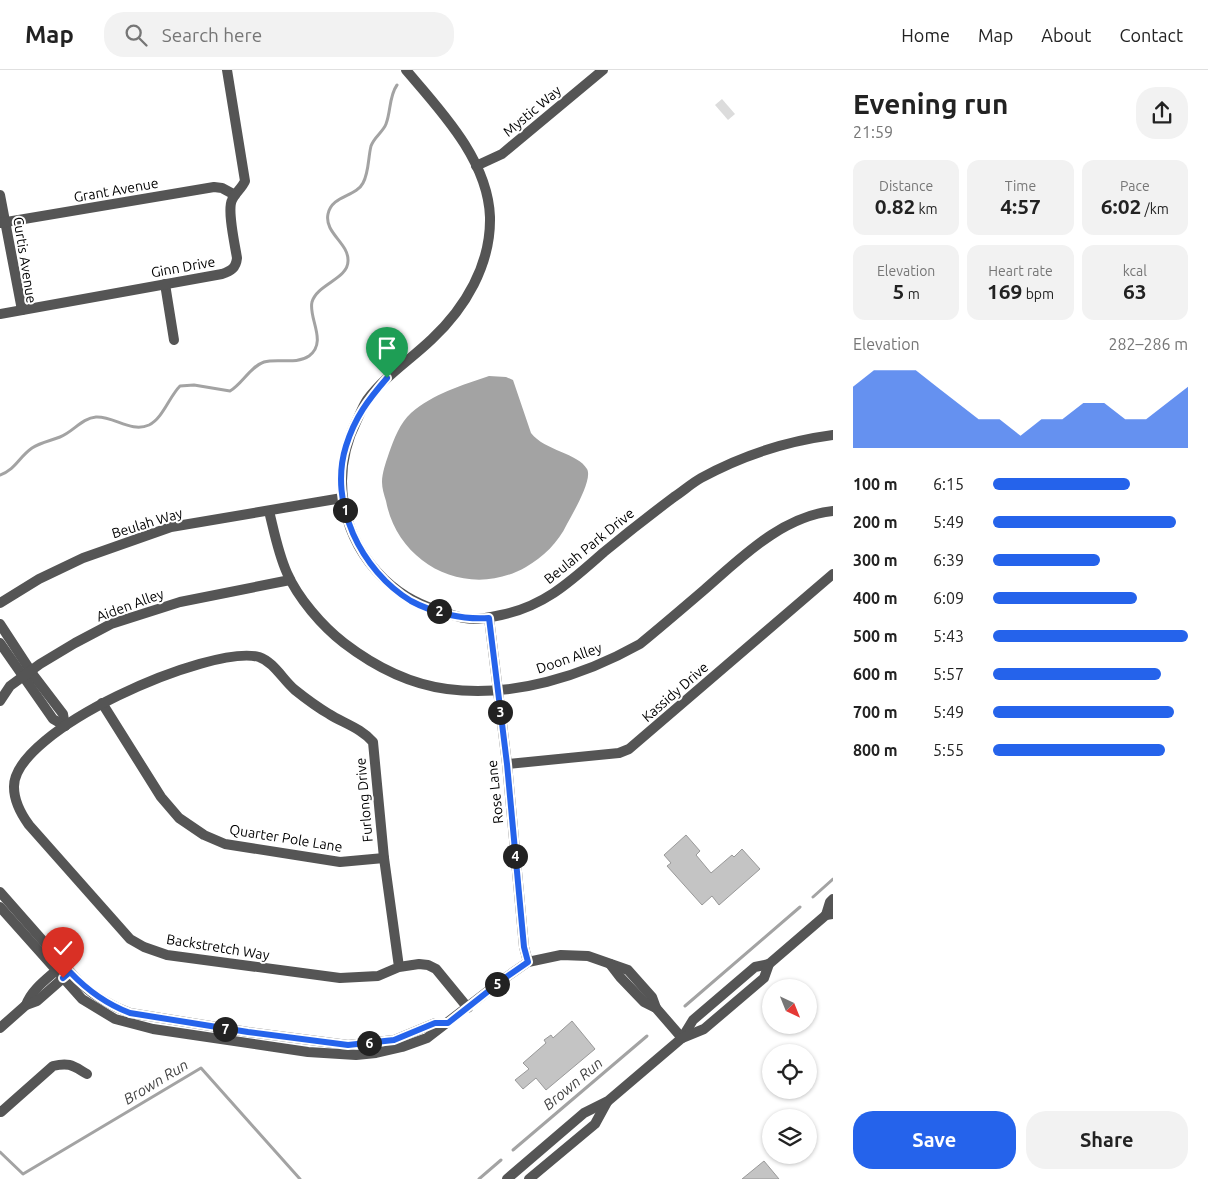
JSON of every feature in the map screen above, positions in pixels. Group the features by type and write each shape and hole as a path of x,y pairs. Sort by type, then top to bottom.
{"street":[{"name":"Ginn Drive","path":"22,310 222,274 234,269 237,264 237,258 230,206 245,181 227,70"},
{"name":"Beulah Park Drive","path":"406,70 456,129 465,144 476,166 487,197 490,218 488,244 479,275 451,320 387,378 365,403 346,447 341,480 342,498 346,513 354,536 366,559 394,588 412,601 465,619 489,618 515,612 547,598 567,585 643,520 700,478 742,459 782,445 833,435"},
{"name":"Mystic Way","path":"476,166 502,154 603,70"},
{"name":"Grant Avenue","path":"3,223 214,187 222,188 235,195"},
{"name":"Curtis Avenue","path":"0,195 3,223 22,310 0,314"},
{"path":"165,284 174,340"},
{"name":"Beulah Way","path":"0,603 39,579 91,554 172,527 342,498"},
{"name":"Doon Alley","path":"269,510 276,539 290,580 309,608 332,634 359,655 391,673 418,683 447,689 497,690 520,688 558,680 622,654 640,644 774,532 804,518 833,511"},
{"name":"Kassidy Drive","path":"507,764 619,753 629,749 833,574"},
{"name":"Aiden Alley","path":"0,701 10,686 27,673 75,643 111,624 180,602 290,580"},
{"name":"Rose Lane","path":"489,618 507,764 524,947 528,962"},
{"path":"0,624 27,673"},
{"path":"0,643 62,714 65,726"},
{"name":"Furlong Drive","path":"65,726 102,703 132,688 183,670 228,658 248,656 259,657 268,662 294,689 328,714 359,730 373,742 384,858 399,967"},
{"name":"Quarter Pole Lane","path":"102,703 161,797 179,818 204,836 225,844 340,862 384,858"},
{"name":"Backstretch Way","path":"65,726 28,756 18,772 14,786 20,812 29,825 130,939 144,947 167,955 340,978 378,976 399,967 428,964 436,969 468,1008"},
{"path":"0,892 63,972"},
{"path":"507,1179 584,1113 608,1101 682,1038 704,1029 764,978 769,964 830,914 830,902 833,899"},
{"path":"0,907 63,972 92,994 112,1006 130,1013 323,1043 348,1045 394,1040 435,1023 448,1023 528,962 561,955 588,956 610,964 644,1002 656,1008 682,1038"},
{"path":"0,1028 26,1005 29,997 35,990 63,972"},
{"path":"0,1111 53,1066 71,1064 87,1074"},
{"path":"529,1179 595,1124 608,1101"}],"shaded area":[{"path":"722,99 735,114 728,120 715,105"},
{"path":"489,376 506,377 513,380 531,433 544,444 583,464 588,474 585,488 578,504 563,531 550,549 526,567 504,576 481,580 459,577 439,570 420,559 405,543 393,524 382,482 385,464 395,437 411,413 438,395"}],"building":[{"path":"686,835 700,851 696,855 711,873 742,849 760,869 719,905 712,896 702,905 667,866 671,863 664,855"},
{"path":"572,1021 595,1049 546,1090 536,1078 523,1089 515,1080 529,1069 523,1063 546,1043 544,1040 551,1035 553,1038"},
{"path":"762,1163 766,1164 779,1179 742,1179"}],"waterway":[{"path":"0,475 10,470 32,448 65,435 82,422 91,418 103,417 129,426 142,427 149,425 158,418 180,386 194,385 230,391 259,364 275,361 293,361 309,356 317,344 312,302 320,291 343,272 347,267 348,261 345,249 330,227 328,214 334,203 360,188 363,183 371,146 386,124 394,89 397,85"},
{"name":"Brown Run","path":"813,897 833,879"},
{"name":"Brown Run","path":"685,1006 800,907"},
{"name":"Brown Run","path":"513,1150 647,1036"},
{"name":"Brown Run","path":"0,1152 23,1174 201,1068 300,1179"},
{"name":"Brown Run","path":"479,1179 501,1160"}],"route":[{"path":"63,978 70,972 92,994 112,1006 130,1013 248,1032 348,1045 394,1040 435,1023 448,1023 528,962 524,947 507,764 489,618 465,619 432,609 412,601 394,588 366,559 354,536 342,498 342,465 353,428 365,403 387,378"}]}
